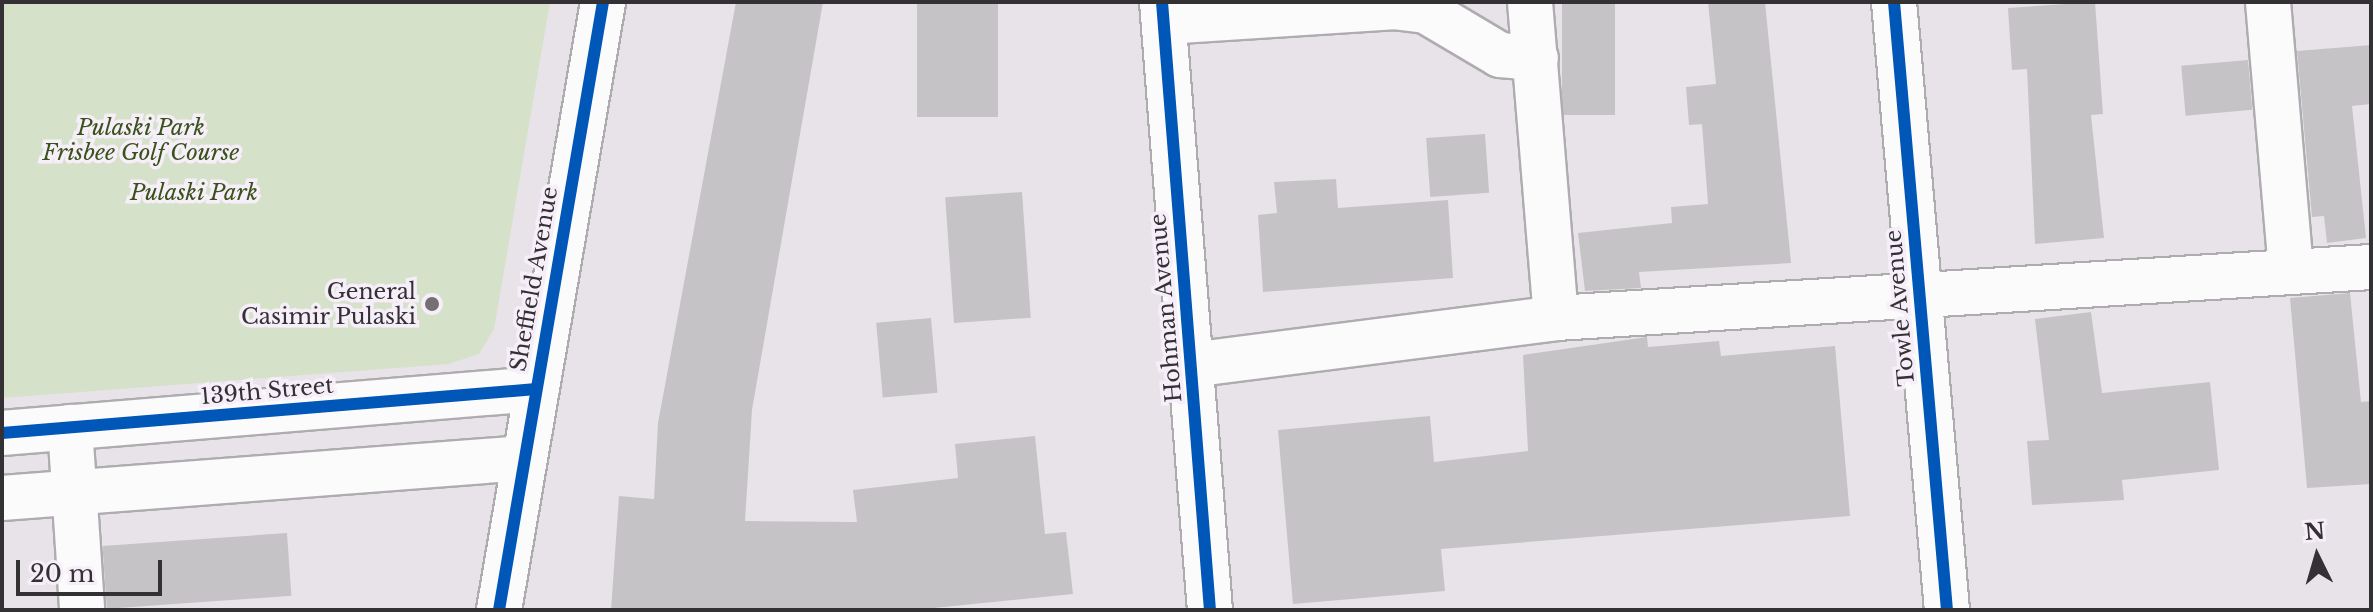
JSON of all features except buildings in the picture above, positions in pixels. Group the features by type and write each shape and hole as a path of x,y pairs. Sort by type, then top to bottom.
{"street":[{"name":"Sheffield Avenue","path":"499,610 603,2"},
{"path":"1530,2 1556,318"},
{"name":"Towle Avenue","path":"1894,2 1947,610"},
{"path":"2268,2 2291,270"},
{"path":"1163,12 1393,7 1426,11 1500,55 1536,58"},
{"name":"Hohman Avenue","path":"1163,12 1210,610"},
{"path":"1191,365 1556,318 1919,299 2291,270 2371,267"},
{"name":"139th Street","path":"2,433 536,389"},
{"path":"70,427 82,610"},
{"path":"2,498 524,458"}],"green space":[{"name":"Pulaski Park","path":"2,2 550,2 494,329 479,354 449,364 2,398"}],"cycle path":[{"path":"499,610 603,2"},
{"path":"1162,2 1210,610"},
{"path":"1894,2 1947,610"},
{"path":"2,433 536,389"}],"place":[{"name":"General Casimir Pulaski","path":"432,304"}],"park label":[{"name":"Pulaski Park Frisbee Golf Course","path":"141,140"}]}
